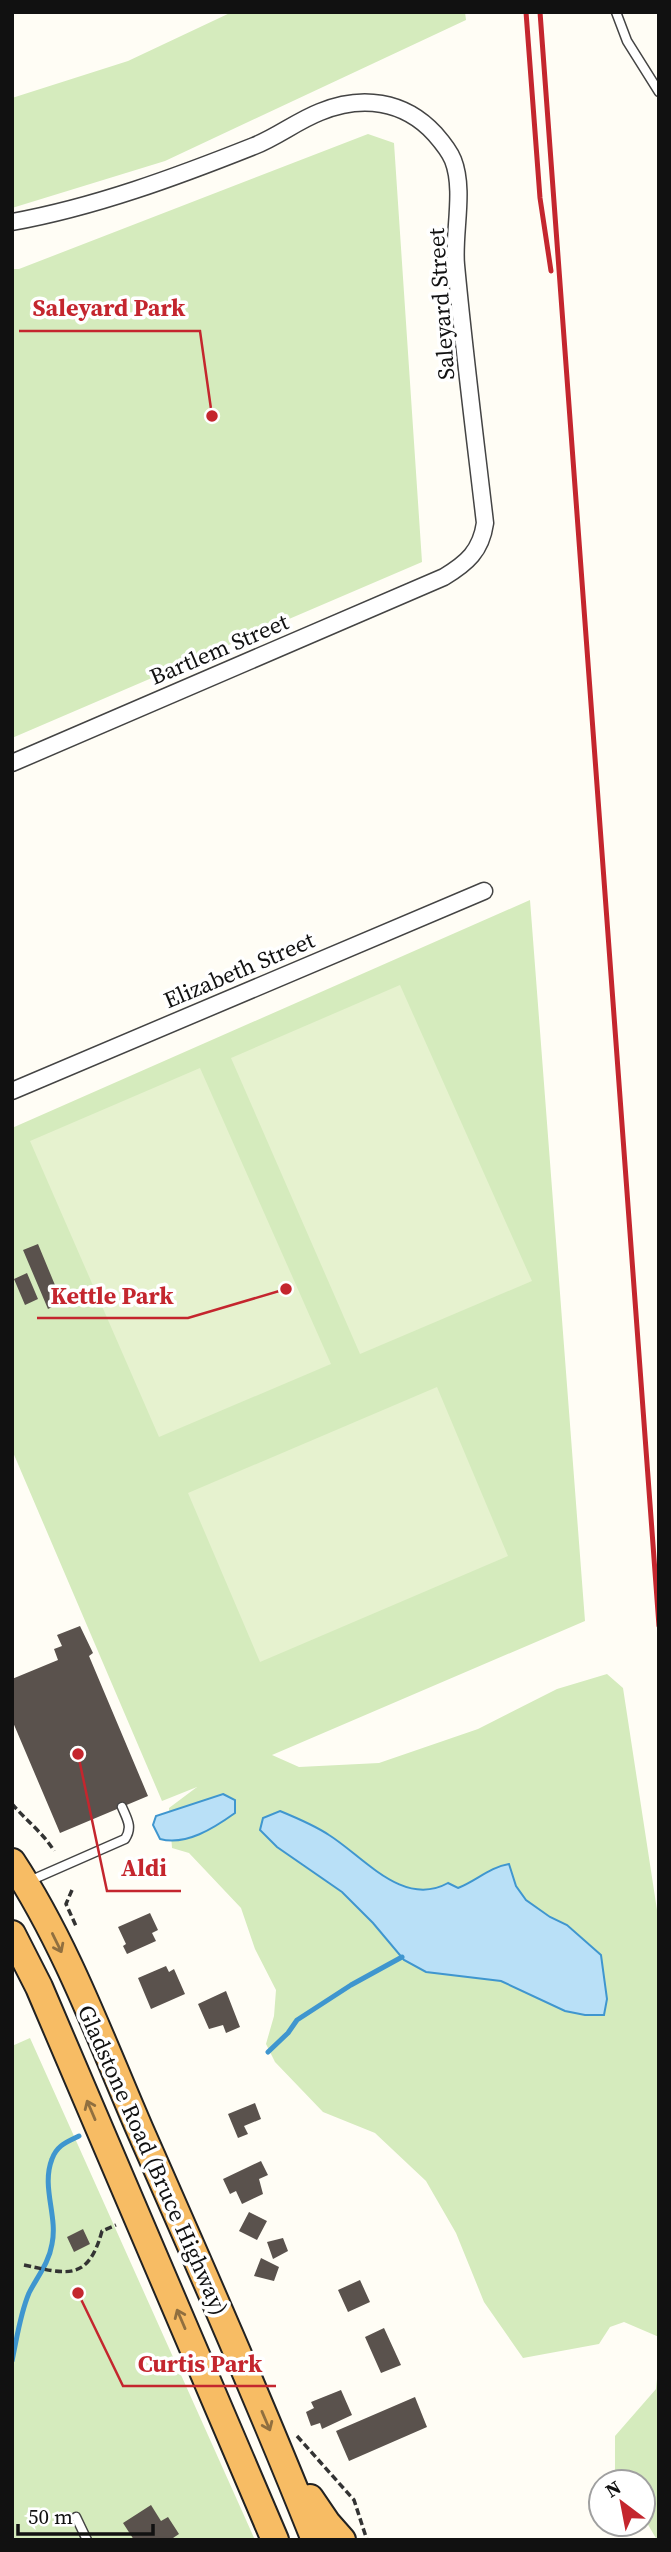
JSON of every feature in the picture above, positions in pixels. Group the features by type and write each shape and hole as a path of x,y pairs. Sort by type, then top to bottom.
{"highway":[{"name":"Gladstone Road (Bruce Highway)","path":"16,1878 48,1925 100,2037 316,2540"},
{"name":"Gladstone Road (Bruce Highway)","path":"12,1934 39,1987 275,2540"},
{"path":"279,2449 327,2523 342,2540"}],"street":[{"name":"Saleyard Street","path":"12,222 106,199 257,145 318,112 344,104 363,101 401,108 424,122 448,150 457,175 456,262 485,523 478,550 444,578"},
{"name":"Bartlem Street","path":"12,763 444,578"},
{"name":"Elizabeth Street","path":"12,1091 484,891"}],"lane":[{"path":"616,12 627,41 659,92"},
{"path":"16,1878 125,1839 130,1831 122,1807"},
{"path":"76,2517 87,2540"}],"path":[{"path":"12,1804 37,1832 47,1838 54,1851"},
{"path":"24,2265 68,2273 83,2266 97,2251 102,2231 121,2222"}],"green space":[{"path":"232,12 465,12 466,20 165,161 12,208 12,98 128,61"},
{"path":"368,134 394,143 422,562 12,738 12,269 19,269"},
{"path":"530,900 585,1621 272,1755 299,1767 379,1763 478,1729 557,1689 607,1674 623,1688 659,1923 659,2337 624,2322 610,2327 599,2344 523,2358 484,2302 456,2233 426,2181 375,2133 323,2112 275,2062 266,2044 274,2016 276,1990 255,1949 241,1908 189,1853 172,1848 169,1808 197,1787 162,1801 12,1450 12,1128"},
{"path":"400,985 532,1281 360,1354 231,1058"},
{"path":"200,1068 331,1364 159,1437 30,1141"},
{"path":"437,1387 508,1556 260,1662 188,1493"},
{"path":"30,2038 255,2540 12,2540 12,2046"},
{"path":"659,2358 659,2540 656,2538 657,2468 615,2468 615,2436 656,2389"}],"water":[{"path":"223,1794 235,1800 235,1813 209,1830 190,1838 170,1841 160,1839 153,1825 156,1816"},
{"path":"280,1811 323,1831 385,1877 415,1889 431,1889 448,1883 458,1888 509,1864 516,1886 526,1900 567,1925 601,1955 607,1999 604,2015 565,2011 501,1981 426,1972 404,1960 342,1892 277,1847 260,1830 263,1818"}],"building":[{"path":"38,1244 62,1302 48,1309 23,1250"},
{"path":"27,1273 38,1299 25,1305 14,1279"},
{"path":"80,1626 93,1653 89,1656 148,1796 60,1833 12,1720 12,1679 58,1660 54,1649 62,1646 57,1635"},
{"path":"150,1913 158,1930 152,1933 156,1941 127,1954 123,1946 126,1944 118,1927"},
{"path":"166,1966 169,1972 174,1969 185,1994 151,2009 138,1978"},
{"path":"226,1991 240,2027 226,2033 223,2025 209,2029 198,2004"},
{"path":"255,2103 261,2119 244,2126 248,2134 238,2138 228,2114"},
{"path":"261,2161 268,2175 259,2179 263,2194 242,2204 236,2191 230,2194 223,2179"},
{"path":"249,2212 267,2221 257,2240 239,2231"},
{"path":"83,2229 90,2244 74,2252 67,2237"},
{"path":"283,2238 288,2251 273,2259 267,2242"},
{"path":"261,2258 279,2267 274,2281 254,2276"},
{"path":"360,2280 370,2302 348,2312 338,2290"},
{"path":"384,2328 401,2365 381,2373 365,2337"},
{"path":"341,2390 352,2415 322,2429 320,2423 311,2426 306,2412 314,2408 311,2402"},
{"path":"415,2397 427,2427 349,2461 336,2431"},
{"path":"151,2505 161,2521 168,2517 179,2534 170,2540 134,2540 123,2523"}],"waterway":[{"path":"268,2052 297,2020 351,1985 402,1957"},
{"path":"12,2361 26,2301 46,2264 52,2244 53,2223 48,2180 52,2159 60,2147 79,2136"}],"railway":[{"path":"526,12 540,198 551,271"},
{"path":"540,12 659,1626"}],"place":[{"name":"Saleyard Park","path":"212,416"},
{"name":"Kettle Park","path":"286,1289"},
{"name":"Aldi","path":"78,1754"},
{"name":"Curtis Park","path":"78,2293"}]}
